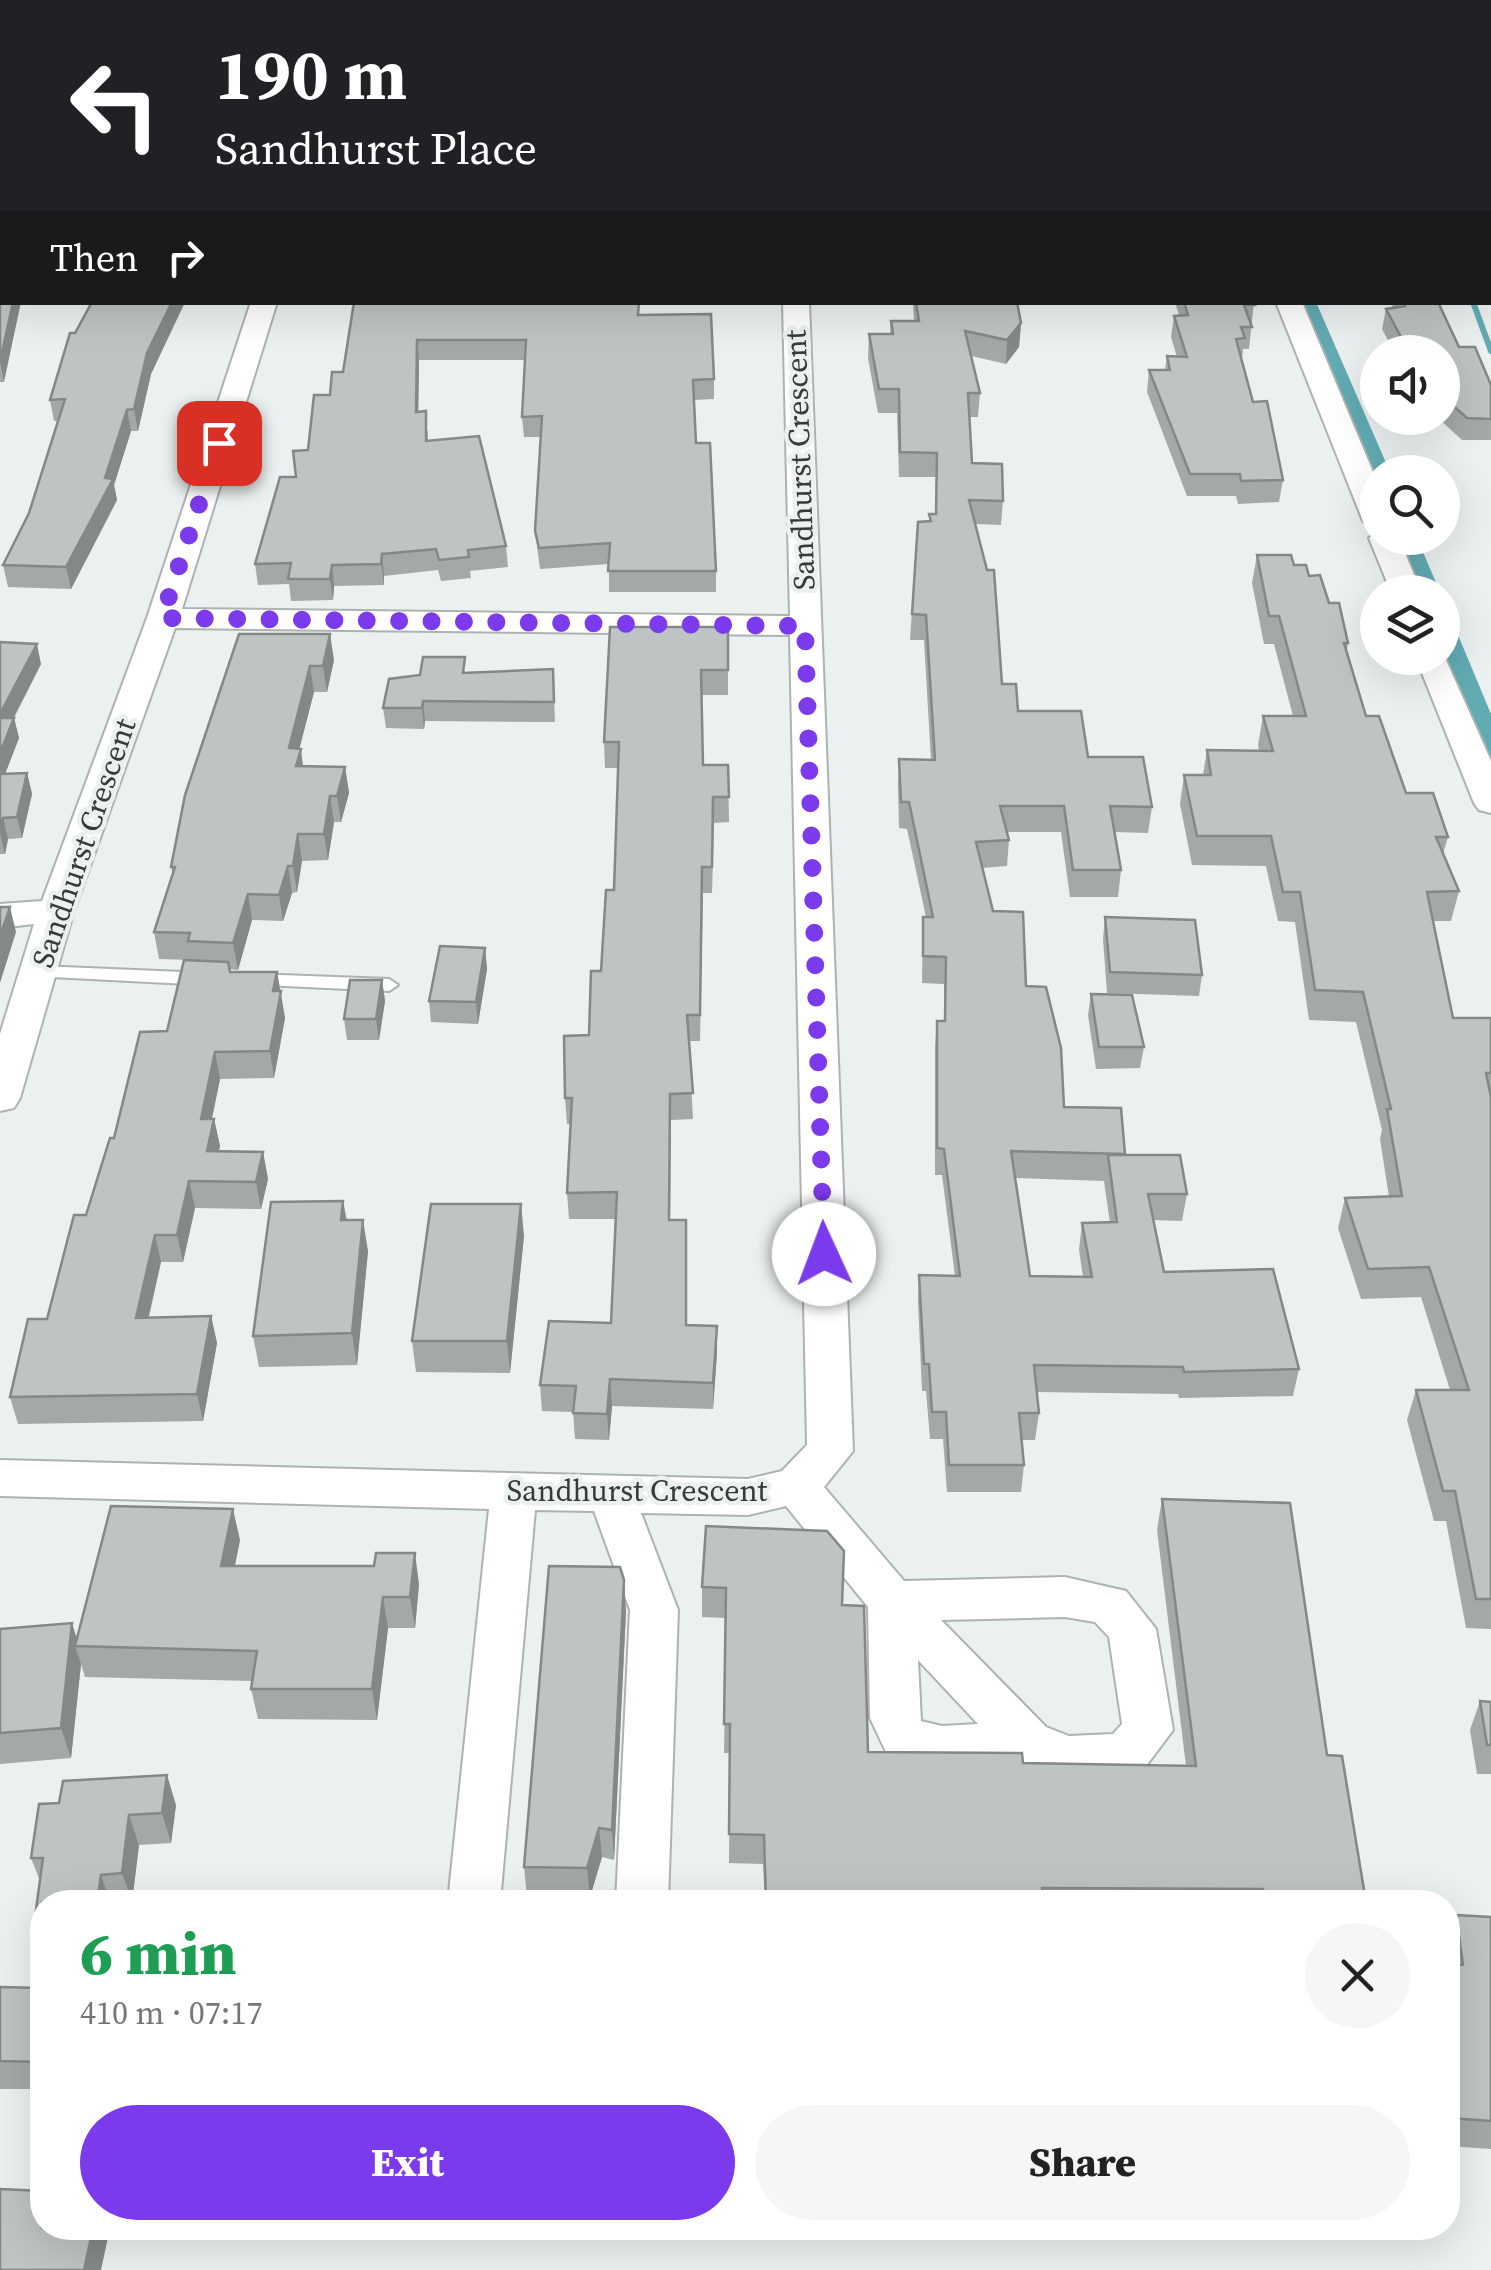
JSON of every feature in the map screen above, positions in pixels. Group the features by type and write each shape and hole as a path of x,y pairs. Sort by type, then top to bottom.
{"street":[{"name":"Sandhurst Crescent","path":"0,1098 56,911 162,618 263,305"},
{"name":"Sandhurst Crescent","path":"0,1478 748,1497 796,1486 816,1471 830,1450 796,305"},
{"path":"1290,305 1360,478"},
{"path":"162,618 805,626"},
{"path":"1439,675 1491,803"},
{"path":"0,916 56,911"},
{"path":"796,1486 892,1601 1028,1742 1068,1758 1125,1755 1148,1730 1132,1629 1108,1605 1065,1597 892,1601"},
{"path":"475,1890 514,1492"},
{"path":"612,1492 618,1520 647,1583 654,1610 642,1890"},
{"path":"892,1601 895,1718 905,1739 942,1748 1028,1742"}],"lane":[{"path":"39,972 389,985"}],"building":[{"path":"0,305 12,305 0,362"},
{"path":"90,305 171,305 147,353 134,409 127,410 105,478 113,479 66,567 3,565 29,513 65,399 50,400 70,333 75,333"},
{"path":"354,305 639,305 638,315 711,314 714,379 693,380 696,443 710,443 716,571 608,571 610,543 539,548 535,531 542,416 522,417 526,340 417,340 416,412 426,411 426,441 479,436 506,546 468,550 469,557 439,560 436,549 382,554 381,564 332,565 330,579 288,579 291,563 255,564 280,477 296,477 293,451 308,450 314,395 330,395 332,372 343,372"},
{"path":"916,305 1018,305 1021,323 1007,340 965,331 980,393 968,393 972,463 1002,464 1003,501 969,500 987,570 994,570 1002,684 1016,684 1018,711 1081,711 1088,757 1143,757 1152,807 1110,806 1121,870 1073,870 1064,806 1000,806 1009,840 976,842 993,911 1023,912 1026,986 1046,987 1061,1048 1064,1107 1121,1108 1125,1154 1011,1151 1030,1276 1092,1277 1082,1223 1117,1222 1108,1155 1180,1155 1187,1194 1148,1194 1164,1272 1273,1269 1299,1369 1184,1372 1183,1367 1034,1365 1039,1413 1019,1413 1024,1465 949,1465 946,1412 932,1412 929,1364 924,1364 919,1275 960,1276 944,1149 937,1148 937,1021 945,1021 946,957 923,956 923,917 933,917 909,802 901,802 899,759 935,760 926,615 912,614 918,522 931,521 929,514 936,514 937,453 900,452 899,389 879,389 869,334 893,334 891,321 919,321"},
{"path":"1185,305 1244,305 1252,327 1241,327 1245,338 1236,339 1253,402 1267,401 1283,480 1241,481 1240,474 1190,474 1149,370 1170,370 1167,356 1187,357 1174,316 1188,315"},
{"path":"1439,305 1453,335 1400,335 1386,309"},
{"path":"1460,347 1475,347 1491,385 1491,419 1467,418 1460,412"},
{"path":"1257,555 1291,555 1294,565 1306,565 1309,576 1320,575 1329,603 1339,603 1348,643 1344,643 1366,716 1379,716 1406,793 1433,793 1448,837 1436,837 1459,891 1427,892 1453,1018 1491,1018 1491,1073 1486,1073 1491,1097 1491,1599 1476,1599 1455,1491 1443,1491 1416,1390 1469,1390 1429,1267 1368,1269 1345,1198 1402,1196 1387,1109 1391,1109 1363,992 1315,990 1300,892 1283,892 1271,836 1197,836 1184,775 1211,775 1207,750 1273,751 1263,716 1306,716 1279,616 1269,616"},
{"path":"610,627 728,627 728,670 701,670 703,765 728,765 729,797 713,797 712,867 702,867 700,1015 687,1015 693,1093 670,1094 669,1220 686,1220 686,1325 717,1326 713,1383 610,1379 607,1414 573,1413 576,1386 540,1385 549,1321 611,1323 617,1192 567,1193 572,1098 565,1098 564,1036 589,1035 591,971 601,971 606,890 614,890 619,742 604,742"},
{"path":"239,634 330,634 323,666 310,666 289,748 301,749 296,766 345,767 337,796 330,796 324,834 298,834 293,866 288,866 279,895 248,894 233,943 188,941 190,933 154,932 175,867 171,867 185,795"},
{"path":"0,642 37,644 0,714"},
{"path":"423,657 465,657 463,673 553,669 554,702 423,701 422,708 383,708 389,679 420,675"},
{"path":"0,718 14,718 0,753"},
{"path":"27,773 17,817 3,818 0,831 0,774"},
{"path":"0,907 10,907 0,936"},
{"path":"1105,917 1195,920 1202,975 1110,972"},
{"path":"440,946 485,948 476,1002 429,1001"},
{"path":"184,960 228,962 230,972 277,972 273,991 281,991 270,1051 215,1052 201,1119 214,1119 207,1151 263,1152 256,1182 189,1181 177,1235 155,1235 136,1318 211,1316 197,1394 10,1397 28,1319 47,1319 74,1215 86,1215 110,1138 114,1138 140,1032 167,1031"},
{"path":"350,980 382,980 376,1019 344,1019"},
{"path":"1091,994 1132,995 1144,1047 1099,1047"},
{"path":"343,1201 341,1220 363,1220 352,1333 253,1336 271,1202"},
{"path":"431,1204 521,1204 507,1341 412,1341"},
{"path":"1162,1499 1290,1503 1327,1755 1342,1756 1364,1890 766,1890 764,1835 729,1834 730,1724 724,1724 726,1588 702,1587 706,1526 827,1531 844,1551 842,1605 864,1606 868,1752 1022,1753 1023,1763 1196,1766"},
{"path":"111,1506 233,1509 221,1566 374,1566 376,1553 415,1553 410,1597 383,1597 372,1689 251,1689 257,1651 75,1646"},
{"path":"549,1566 620,1567 624,1580 612,1830 599,1828 587,1868 524,1867"},
{"path":"72,1623 61,1728 0,1733 0,1629"},
{"path":"1480,1701 1491,1702 1491,1745 1487,1745"},
{"path":"167,1775 162,1813 129,1815 122,1873 101,1875 99,1890 39,1890 43,1858 31,1858 39,1804 59,1803 63,1781"},
{"path":"1460,1915 1491,1917 1491,2121 1460,2119 1460,1965 1463,1965"},
{"path":"0,1987 30,1988 30,2062 0,2061"},
{"path":"0,2189 30,2190 30,2240 90,2240 84,2270 0,2270"}],"waterway":[{"path":"1304,305 1368,455"},
{"path":"1474,305 1491,351"},
{"path":"1409,555 1418,575"},
{"path":"1458,675 1491,754"}],"route":[{"path":"219,443 162,618 805,626 824,1254"}]}
